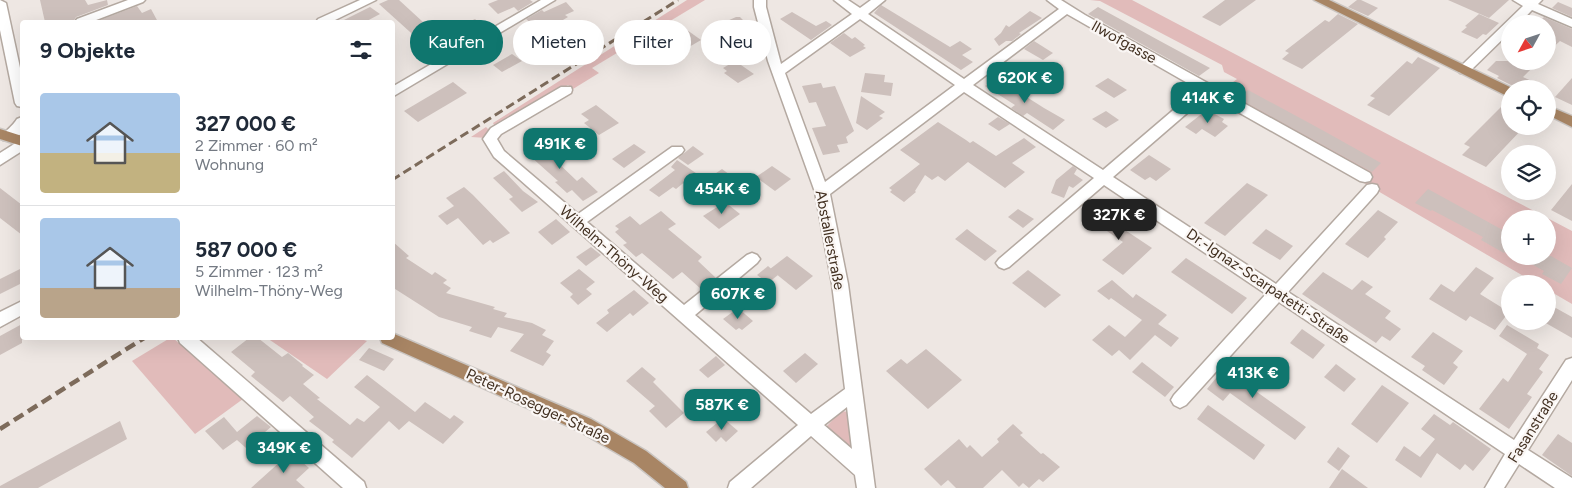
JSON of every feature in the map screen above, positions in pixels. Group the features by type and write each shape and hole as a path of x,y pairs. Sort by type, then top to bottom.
{"main road":[{"path":"1320,0 1501,88"},
{"path":"1556,114 1572,122"},
{"path":"4,135 20,142"},
{"name":"Peter-Rosegger-Straße","path":"393,340 585,425 640,457 679,488"}],"street":[{"path":"86,20 139,0"},
{"path":"326,20 370,0"},
{"path":"395,91 549,0"},
{"name":"Abstallerstraße","path":"760,0 760,7 778,72 822,192 840,284 866,480"},
{"name":"Dr.-Ignaz-Scarpatetti-Straße","path":"840,0 965,86 1571,488"},
{"path":"778,72 879,0"},
{"name":"Ilwofgasse","path":"1053,0 1208,88 1369,183 1278,293"},
{"path":"1519,0 1533,2 1572,23"},
{"path":"1521,15 1533,2"},
{"path":"0,3 17,47 20,81"},
{"path":"822,192 1067,8"},
{"path":"1464,70 1501,35"},
{"path":"1004,263 1208,88"},
{"name":"Wilhelm-Thöny-Weg","path":"566,90 496,131 490,139 499,154 685,314 810,426 866,480"},
{"path":"4,135 20,128"},
{"path":"0,160 20,145"},
{"path":"577,222 677,150"},
{"path":"685,314 752,259"},
{"path":"1180,400 1278,293"},
{"path":"0,320 20,309"},
{"path":"188,340 357,488"},
{"name":"Fasanstraße","path":"1494,488 1518,453 1572,365"},
{"path":"737,488 810,426 855,391"}],"shaded area":[{"path":"687,0 705,0 672,20 655,20"},
{"path":"1090,0 1132,0 1501,194 1501,200 1513,200 1532,210 1501,210 1501,263 1215,96 1237,79 1224,72 1222,65 1100,1"},
{"path":"614,46 614,55 604,61 604,53"},
{"path":"584,65 597,65 592,68 599,73 573,89 568,85 500,126 487,138 471,137 486,127 488,129 494,125 493,123"},
{"path":"1556,223 1572,231 1572,304 1556,295 1556,275 1522,275 1504,265 1556,265"},
{"path":"167,340 175,340 243,399 195,434 132,361"},
{"path":"270,340 367,341 327,379"},
{"path":"841,411 849,412 853,449 826,427"}],"building":[{"path":"40,0 85,0 88,5 107,0 108,5 76,17 74,20 45,20"},
{"path":"388,0 399,0 421,20 410,20 410,32 379,4"},
{"path":"498,0 530,0 533,2 518,11 514,7 498,14 488,4"},
{"path":"1225,0 1256,0 1220,26 1202,17"},
{"path":"1357,0 1378,8 1368,16 1348,7"},
{"path":"1448,0 1509,0 1489,18"},
{"path":"566,2 574,11 565,15 568,17 563,20 526,19 542,10 544,12"},
{"path":"1558,2 1572,8 1572,17 1552,8"},
{"path":"881,5 950,47 960,41 972,49 962,55 973,62 961,70 874,13"},
{"path":"137,6 142,13 151,9 157,20 100,20"},
{"path":"370,7 380,14 369,20 344,20"},
{"path":"1098,7 1210,68 1199,76 1088,14"},
{"path":"1030,11 1042,18 1019,33 1021,34 1012,41 1006,41 999,46 994,39 1006,25 1009,27"},
{"path":"792,12 816,26 826,21 832,25 811,40 780,19"},
{"path":"1338,14 1358,24 1302,69 1282,59 1289,53 1285,51 1325,20 1329,22"},
{"path":"1479,14 1499,23 1486,35 1483,34 1477,39 1461,32 1467,27 1465,26"},
{"path":"740,17 743,20 729,20"},
{"path":"1556,22 1572,29 1572,47 1560,41 1556,45"},
{"path":"691,33 701,40 691,46"},
{"path":"844,33 852,39 855,37 866,48 850,57 830,43"},
{"path":"1034,41 1053,53 1043,60 1024,49"},
{"path":"512,54 513,65 515,65 502,72 493,65 503,65 503,59"},
{"path":"1418,57 1440,68 1389,116 1367,105 1375,98 1370,96 1407,61 1412,64"},
{"path":"1496,61 1501,61 1501,70 1530,70 1523,77 1530,80 1501,80 1497,78 1499,76 1487,70"},
{"path":"728,65 741,65 754,74 738,83 724,73 727,71 723,68"},
{"path":"865,73 885,75 884,82 893,83 891,96 861,92"},
{"path":"997,78 1065,120 1053,130 1027,113 1023,116 1011,108 1015,105 985,86"},
{"path":"1108,78 1127,90 1114,98 1095,86"},
{"path":"1572,78 1572,105 1556,96"},
{"path":"453,82 467,93 418,122 404,111"},
{"path":"821,83 823,88 835,86 854,131 846,137 848,143 837,145 840,152 823,155 812,128 826,126 816,102 809,103 802,86"},
{"path":"1248,90 1381,163 1372,172 1238,98"},
{"path":"861,96 885,112 879,116 883,118 867,130 856,123"},
{"path":"596,105 619,123 599,135 584,123 589,120 581,114"},
{"path":"1501,107 1501,135 1516,135 1507,145 1501,145 1501,151 1486,167 1462,155 1470,147 1464,144"},
{"path":"1106,111 1119,120 1106,128 1092,119"},
{"path":"1204,112 1208,114 1211,112 1224,119 1222,122 1228,126 1215,137 1202,129 1196,134 1185,127"},
{"path":"998,117 1010,124 999,131 988,124"},
{"path":"938,122 970,143 973,141 996,156 1024,138 1036,147 1012,163 1025,172 1005,188 968,162 945,181 938,176 932,180 925,175 916,192 904,202 890,192 892,190 889,188 920,164 900,150"},
{"path":"545,138 564,154 555,160 577,181 582,177 598,192 583,201 572,190 567,193 555,182 558,181 530,156 533,154 527,149"},
{"path":"634,144 646,152 624,168 612,159"},
{"path":"693,146 704,154 688,165 678,158"},
{"path":"1149,155 1171,169 1156,181 1150,177 1145,180 1130,170"},
{"path":"677,160 706,180 722,169 737,180 710,198 687,180 676,189 673,187 659,197 649,190 675,170 671,167"},
{"path":"772,166 791,179 775,191 756,177"},
{"path":"1073,166 1077,169 1074,174 1083,180 1073,188 1069,186 1064,198 1051,193 1056,180"},
{"path":"504,171 523,191 538,202 522,212 509,199 513,197 493,178"},
{"path":"1247,183 1268,195 1225,236 1204,223"},
{"path":"1572,184 1572,221 1556,213 1556,210 1551,210"},
{"path":"464,187 510,233 493,243 490,240 483,245 458,218 447,225 438,216 454,206 446,198"},
{"path":"0,188 20,203 20,233 0,218"},
{"path":"1428,189 1501,229 1501,251 1481,240 1483,237 1415,203"},
{"path":"725,202 740,214 719,229 703,216"},
{"path":"1094,204 1119,221 1116,224 1152,248 1123,275 1102,260 1123,242 1082,214"},
{"path":"1018,209 1034,219 1023,228 1008,217"},
{"path":"1378,210 1398,222 1384,237 1386,239 1368,258 1345,244"},
{"path":"661,211 676,224 668,229 702,257 698,261 716,278 701,289 682,272 673,279 642,253 636,257 623,245 627,243 615,232 619,229 615,226 630,216 640,225"},
{"path":"556,219 570,232 552,245 538,232"},
{"path":"967,229 997,251 985,261 955,239"},
{"path":"1266,229 1293,246 1280,260 1252,243"},
{"path":"395,244 409,256 406,258 432,275 435,272 447,280 443,283 451,288 446,293 495,307 493,309 507,313 504,317 532,323 546,330 542,335 554,341 546,352 551,355 543,366 510,351 524,334 498,327 491,338 469,331 472,327 439,317 395,289"},
{"path":"591,247 601,255 586,266 576,257"},
{"path":"787,256 813,276 796,290 770,269"},
{"path":"1186,258 1247,298 1232,314 1171,272"},
{"path":"1556,259 1572,268 1561,284 1556,281 1556,275 1544,275 1542,274 1544,271 1533,265 1556,265"},
{"path":"768,266 778,275 768,283 757,275"},
{"path":"1476,267 1494,278 1480,294 1501,307 1501,322 1495,330 1470,316 1466,321 1429,299 1441,284 1454,292"},
{"path":"20,269 20,284 0,294 0,279"},
{"path":"579,269 595,282 586,289 592,294 578,305 570,297 573,294 560,283"},
{"path":"1028,270 1061,295 1045,308 1012,283"},
{"path":"1323,272 1352,290 1362,280 1373,287 1365,294 1391,311 1385,318 1401,329 1390,341 1382,336 1376,343 1302,294"},
{"path":"1112,280 1133,298 1136,294 1167,315 1158,324 1179,338 1171,347 1155,335 1130,360 1119,350 1112,356 1092,340 1109,325 1125,337 1142,320 1111,298 1109,300 1097,291"},
{"path":"634,290 649,303 633,316 630,313 607,332 596,323 609,313 607,310"},
{"path":"738,308 753,321 742,330 739,328 736,330 723,319"},
{"path":"1556,308 1572,317 1572,338 1556,329"},
{"path":"20,325 20,340 22,340 22,343 0,355 0,336"},
{"path":"1302,329 1325,345 1313,359 1290,343"},
{"path":"1503,330 1515,330 1539,344 1537,348 1549,355 1539,369 1543,372 1527,394 1532,397 1509,429 1479,409 1503,378 1508,382 1527,354 1499,336"},
{"path":"1433,332 1463,351 1453,363 1458,367 1444,385 1422,370 1425,366 1411,357"},
{"path":"246,340 261,340 282,357 288,353 314,375 303,384 320,398 317,399 350,425 357,418 364,422 380,407 354,387 367,375 415,412 425,402 450,419 454,415 464,422 443,444 409,421 399,430 389,421 352,458 332,442 334,440 309,421 314,417 290,396 283,402 251,376 255,372 231,352"},
{"path":"369,348 394,359 384,371 359,360"},
{"path":"926,349 962,380 928,409 886,371 901,359 907,364"},
{"path":"805,353 818,364 796,383 783,371"},
{"path":"716,356 725,365 708,378 699,370"},
{"path":"1230,361 1250,375 1243,382 1306,427 1295,440 1230,393 1223,401 1207,389"},
{"path":"1142,362 1174,387 1165,397 1132,372"},
{"path":"1336,364 1356,379 1344,392 1324,377"},
{"path":"642,367 656,379 653,382 684,413 666,428 649,411 655,406 626,381"},
{"path":"1382,385 1409,403 1377,443 1351,424"},
{"path":"1208,405 1265,445 1254,460 1197,419"},
{"path":"1434,414 1450,425 1453,422 1491,449 1473,471 1465,464 1460,470 1437,453 1421,478 1395,460 1404,446 1420,457 1435,439 1421,429"},
{"path":"257,416 271,427 246,448 237,440 223,450 205,431 224,417 237,432"},
{"path":"723,418 738,431 726,442 721,437 716,442 706,432"},
{"path":"120,421 127,439 38,488 0,488 0,486"},
{"path":"1013,424 1023,433 1020,435 1041,454 1043,453 1060,467 1043,482 1039,479 1029,488 1023,483 1019,487 1002,470 983,488 956,488 948,480 941,486 924,469 959,439 967,448 970,445 982,457 999,442 997,439"},
{"path":"1558,434 1572,443 1572,476 1542,455"},
{"path":"1338,447 1350,456 1339,471 1327,462"},
{"path":"291,452 309,468 296,480 305,488 251,488"},
{"path":"1342,469 1368,488 1329,488"}],"railway":[{"path":"395,178 678,0"},
{"path":"0,429 141,340"}]}
